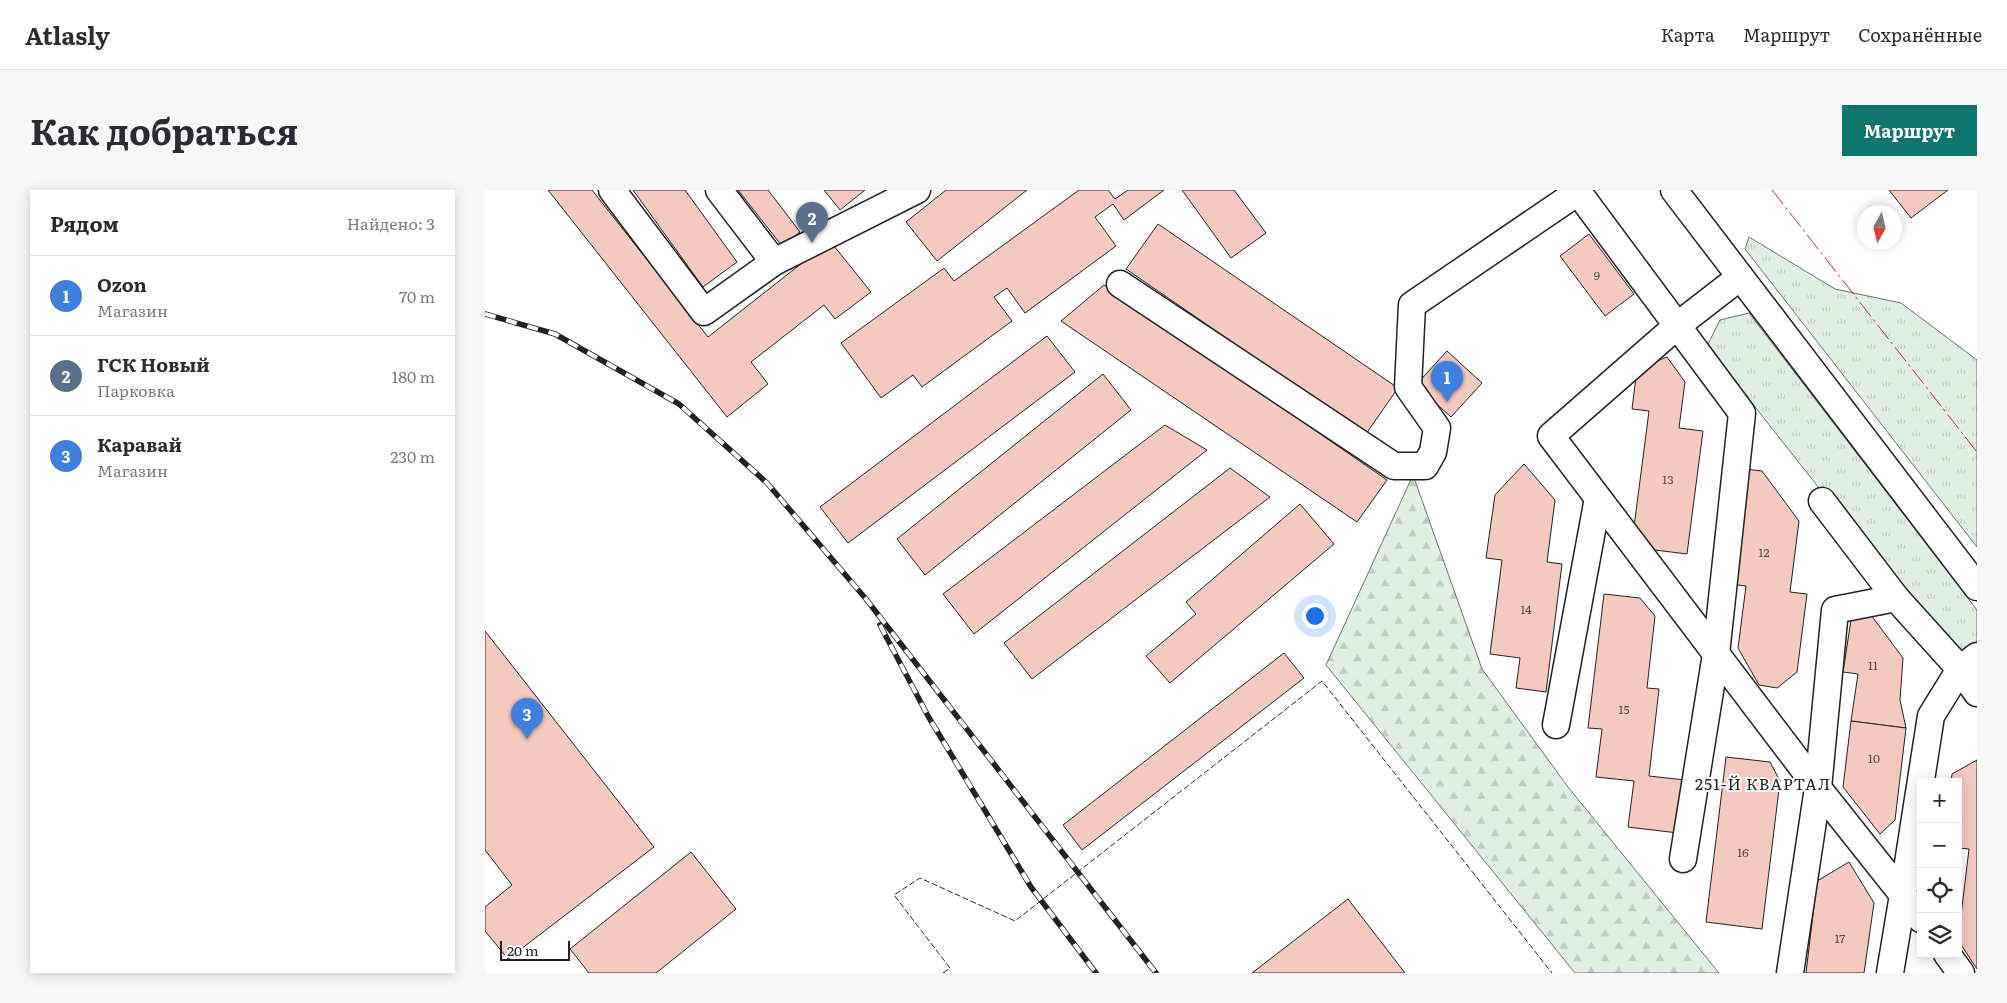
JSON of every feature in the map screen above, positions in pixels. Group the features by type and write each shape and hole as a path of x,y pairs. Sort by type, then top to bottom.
{"street":[{"path":"612,190 704,312 774,262 917,190"},
{"path":"719,190 774,262"},
{"path":"1674,190 1977,586"},
{"path":"1120,284 1394,466 1425,466 1433,452 1437,428 1408,386 1412,305 1572,191 1678,325 1742,413 1716,654 1683,859"},
{"path":"1740,277 1678,325 1551,436 1818,788 1917,914"},
{"path":"1556,725 1597,498"},
{"path":"1822,501 1896,598 1968,663 1977,693"},
{"path":"1790,973 1818,788 1835,610 1896,598"},
{"path":"1890,973 1931,716 1968,663"},
{"path":"1950,958 1961,973"}],"green space":[{"path":"1749,237 1835,289 1901,303 1977,360 1977,547 1745,249"},
{"path":"1749,313 1977,610 1977,649 1957,663 1707,346 1720,320"},
{"path":"1413,475 1482,669 1568,787 1719,973 1575,973 1326,665"}],"building":[{"path":"548,190 592,190 708,337 830,241 871,292 835,319 824,305 751,362 768,384 727,417"},
{"path":"633,190 685,190 737,262 703,287"},
{"path":"738,190 768,190 800,232 782,246"},
{"path":"824,190 865,190 840,210"},
{"path":"946,190 1027,190 937,261 906,222"},
{"path":"1079,190 1108,190 1115,199 1128,190 1164,190 1124,220 1113,204 1095,217 1116,246 1025,313 1007,288 994,297 1012,321 922,387 913,375 881,398 841,343 944,268 954,281"},
{"path":"1182,190 1234,190 1266,233 1231,258"},
{"path":"1889,190 1948,190 1911,218"},
{"path":"1158,224 1398,388 1366,434 1126,269"},
{"path":"1589,234 1634,294 1605,316 1560,256"},
{"path":"1104,285 1387,480 1357,522 1061,321"},
{"path":"1047,336 1075,372 848,543 820,507"},
{"path":"1447,351 1482,383 1451,417 1416,385"},
{"path":"1667,357 1685,382 1679,428 1703,431 1687,554 1655,550 1634,527 1649,411 1632,409 1637,369"},
{"path":"1103,374 1131,410 925,575 897,539"},
{"path":"1165,425 1207,450 974,634 943,594"},
{"path":"1524,464 1555,500 1547,562 1562,564 1546,692 1516,688 1520,658 1490,654 1502,560 1486,558 1495,495"},
{"path":"1230,468 1270,497 1032,679 1004,643"},
{"path":"1745,469 1762,471 1799,521 1790,592 1807,594 1797,672 1777,688 1759,685 1738,648 1746,586 1730,584"},
{"path":"1300,504 1334,544 1170,683 1146,656 1196,614 1186,602"},
{"path":"1604,594 1640,598 1655,616 1647,688 1659,689 1649,776 1685,780 1678,833 1628,827 1634,781 1596,777 1602,729 1588,728"},
{"path":"1865,607 1903,658 1900,700 1906,728 1851,721 1858,674 1843,672 1851,620"},
{"path":"485,631 654,847 508,959 485,931 485,907 512,885 485,850"},
{"path":"1284,653 1304,678 1082,850 1063,825"},
{"path":"1851,721 1906,728 1895,820 1880,834 1843,787"},
{"path":"1726,757 1770,762 1780,781 1762,929 1706,922"},
{"path":"1977,760 1977,969 1962,946 1962,907 1969,849 1962,848 1962,778 1952,778 1952,774"},
{"path":"691,852 736,909 656,973 589,973 570,949"},
{"path":"1849,862 1874,903 1864,973 1806,973 1817,881"},
{"path":"1348,899 1405,973 1252,973"}],"railway":[{"path":"485,314 555,334 679,404 767,483 866,599 1156,973"},
{"path":"880,625 928,716 1031,887 1096,973"}],"fence":[{"path":"943,973 950,968 894,895 920,878 1015,921 1322,681 1552,973"}],"power":[{"path":"1772,190 1977,452"}],"place":[{"name":"ГСК Новый","path":"812,243"},
{"name":"Ozon","path":"1447,402"},
{"name":"Каравай","path":"527,739"}],"district":[{"name":"251-Й КВАРТАЛ","path":"1763,783"}]}
